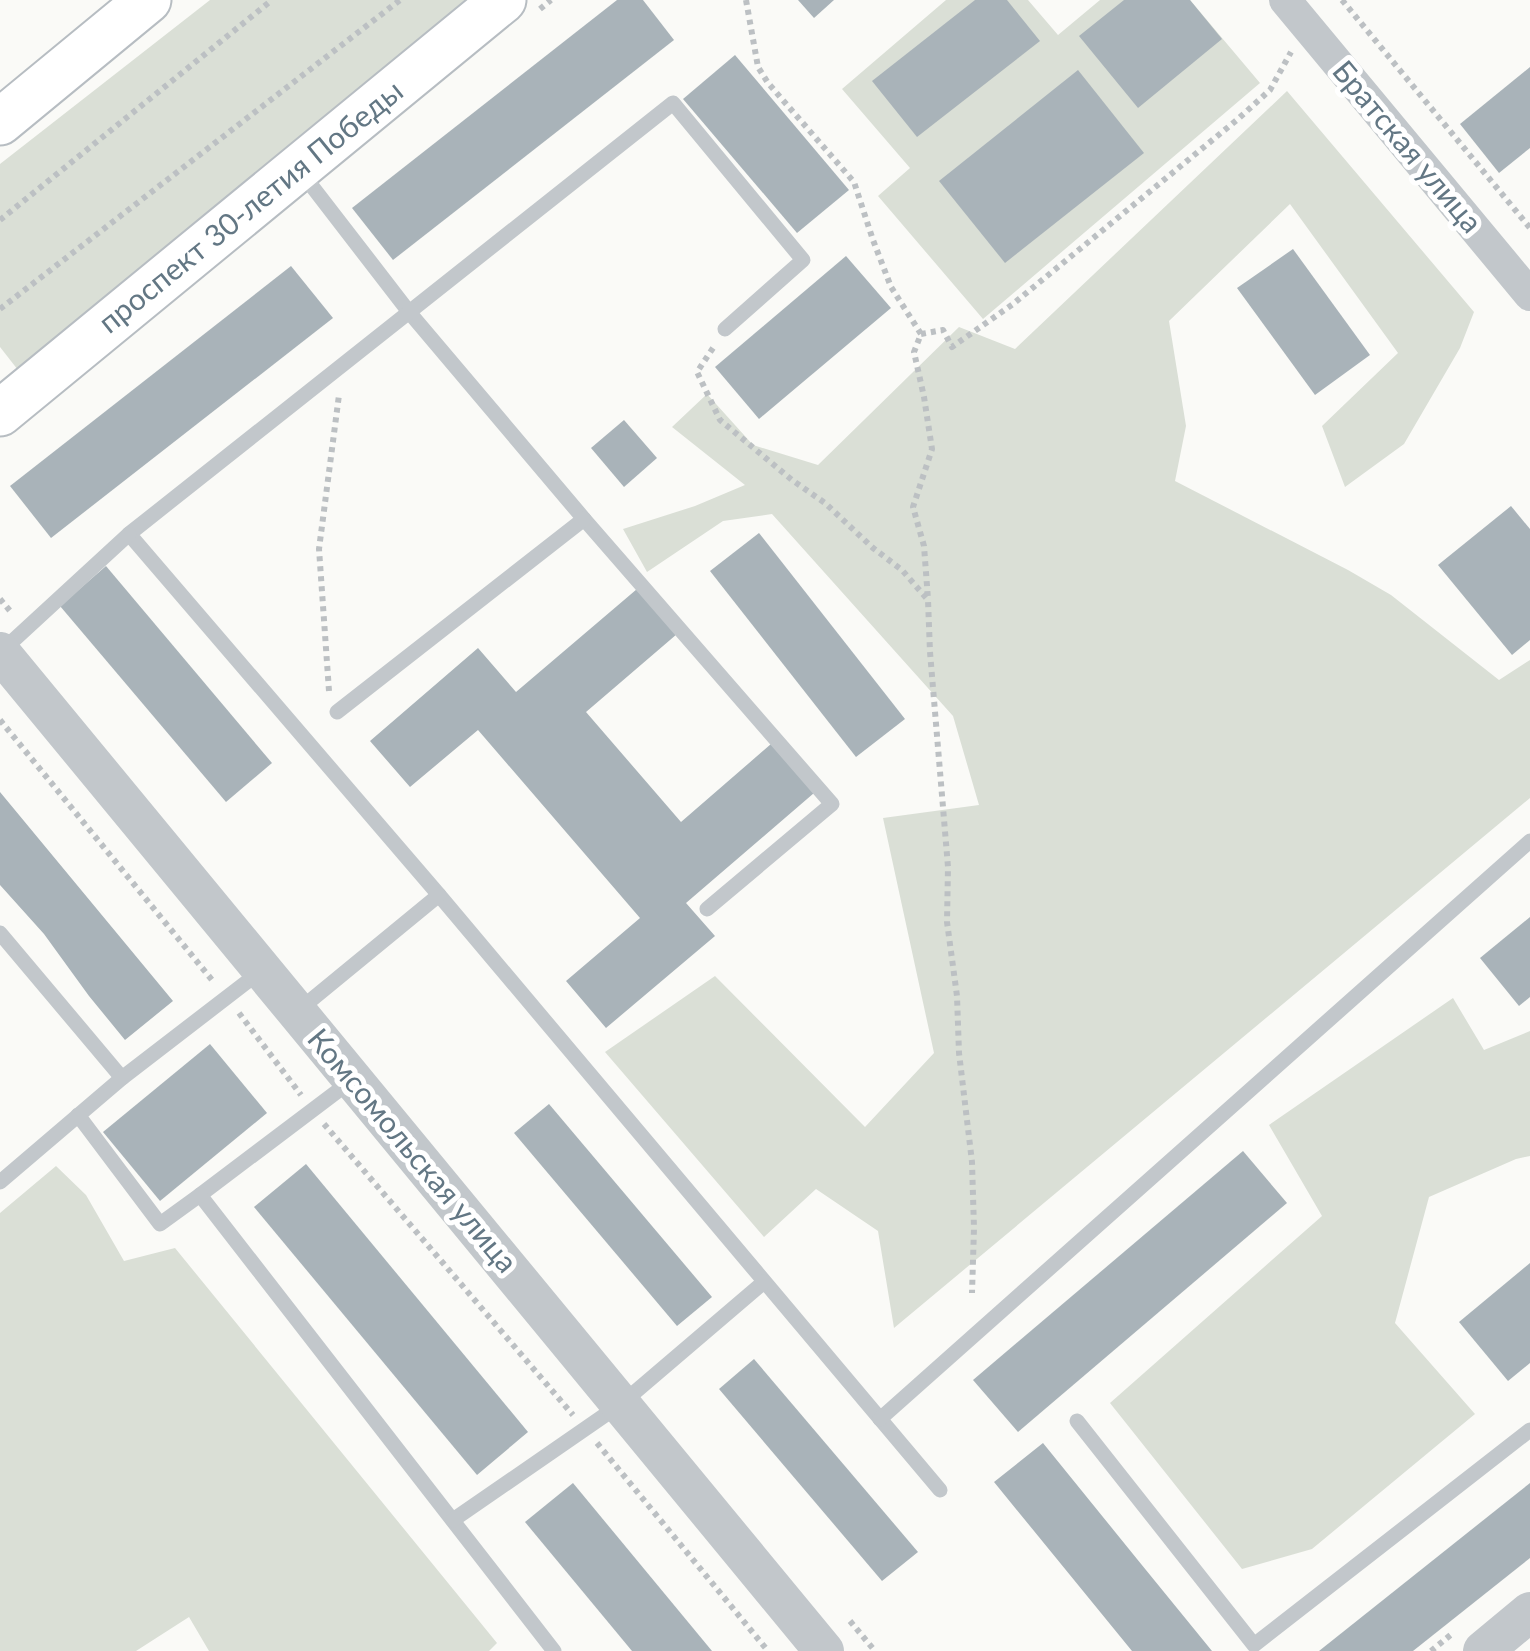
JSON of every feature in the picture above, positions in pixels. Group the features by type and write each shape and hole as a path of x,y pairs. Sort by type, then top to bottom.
{"main road":[{"path":"0,122 148,0"},
{"name":"проспект 30-летия Победы","path":"0,413 502,0"}],"street":[{"name":"Братская улица","path":"1285,0 1530,295"},
{"name":"Комсомольская улица","path":"0,652 824,1651"},
{"path":"1483,1651 1530,1612"}],"lane":[{"path":"0,652 129,534 673,103 803,260 725,329"},
{"path":"298,168 409,312 832,804 707,909"},
{"path":"333,704 584,518"},
{"path":"129,534 940,1490"},
{"path":"880,1419 1530,840"},
{"path":"296,1011 438,895"},
{"path":"0,933 122,1078"},
{"path":"0,1182 122,1078 262,970"},
{"path":"78,1115 160,1224 353,1080"},
{"path":"200,1194 554,1651"},
{"path":"452,1520 621,1404 764,1282"},
{"path":"1077,1422 1256,1648 1530,1430"}],"path":[{"path":"0,220 272,0"},
{"path":"0,309 400,0"},
{"path":"746,0 758,67 854,182 892,287 922,334"},
{"path":"1342,0 1530,228"},
{"path":"922,334 943,330 952,348 1014,304 1238,120 1270,90 1294,46"},
{"path":"725,329 697,372 720,420 826,503 902,570 928,600"},
{"path":"922,334 914,352 932,450 914,507 924,546 948,867 947,922 972,1162 972,1294"},
{"path":"333,704 318,549 344,364"},
{"path":"0,720 227,997 312,1110 586,1429 768,1651"}],"shaded area":[{"path":"210,0 484,0 18,370 0,347 0,164"},
{"path":"946,0 1028,0 1058,35 1100,0 1190,0 1260,83 983,319 878,196 910,168 842,89"},
{"path":"1287,91 1474,312 1460,348 1404,444 1345,487 1322,426 1398,353 1290,204 1169,321 1186,426 1175,481 1391,595 1499,680 1530,660 1530,798 894,1328 878,1231 816,1189 764,1237 605,1052 715,976 865,1127 934,1053 883,818 979,805 953,716 772,514 723,521 647,572 623,529 745,485 672,427 707,394 753,445 818,465 959,327 1015,349"},
{"path":"1453,998 1484,1050 1530,1031 1530,1156 1429,1197 1395,1323 1475,1414 1312,1549 1242,1569 1110,1403 1322,1216 1269,1125"},
{"path":"56,1166 86,1195 124,1261 175,1248 497,1643 489,1651 209,1651 189,1617 136,1651 0,1651 0,1213"}],"building":[{"path":"617,0 643,0 674,40 393,260 352,208"},
{"path":"798,0 834,0 814,18"},
{"path":"975,0 1007,0 1040,41 917,137 872,81"},
{"path":"1124,0 1190,0 1222,39 1138,108 1079,36"},
{"path":"735,55 849,190 797,233 683,99"},
{"path":"1530,67 1530,148 1499,173 1460,124"},
{"path":"1078,70 1144,153 1005,263 939,181"},
{"path":"1293,249 1370,355 1315,395 1237,288"},
{"path":"846,256 891,308 759,419 715,367"},
{"path":"291,266 333,318 51,538 10,486"},
{"path":"624,420 657,458 624,487 591,448"},
{"path":"1511,506 1530,529 1530,640 1512,655 1438,565"},
{"path":"759,533 905,719 856,757 710,571"},
{"path":"106,566 272,763 226,802 60,606"},
{"path":"637,589 677,634 586,712 681,822 771,744 814,793 686,903 715,936 606,1028 566,981 640,918 478,730 410,787 370,741 478,648 516,692"},
{"path":"0,792 173,1001 125,1040 44,934 0,885"},
{"path":"1530,917 1530,997 1519,1006 1480,958"},
{"path":"210,1044 267,1113 160,1201 103,1132"},
{"path":"549,1104 712,1297 677,1326 514,1133"},
{"path":"1243,1151 1287,1203 1018,1432 973,1380"},
{"path":"306,1164 528,1432 477,1475 254,1207"},
{"path":"1530,1263 1530,1363 1508,1381 1459,1322"},
{"path":"754,1359 918,1552 882,1581 719,1389"},
{"path":"1043,1443 1212,1651 1132,1651 994,1482"},
{"path":"573,1483 712,1651 632,1651 525,1522"},
{"path":"1530,1483 1530,1558 1413,1651 1319,1651"}]}
